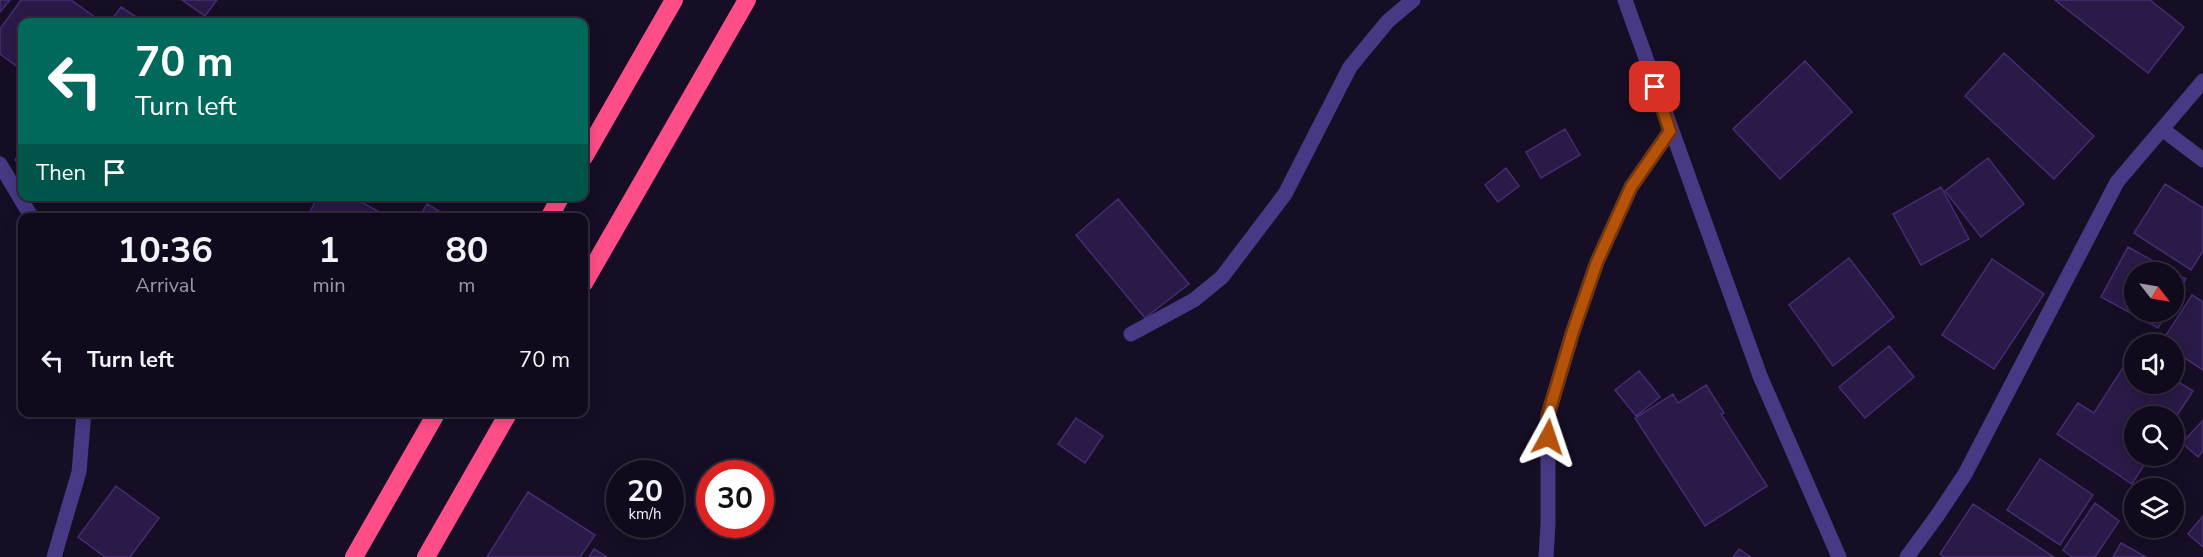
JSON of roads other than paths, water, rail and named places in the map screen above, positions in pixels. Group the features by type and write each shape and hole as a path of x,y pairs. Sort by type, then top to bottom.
{"highway":[{"path":"588,151 674,0"},
{"path":"588,276 747,0"},
{"path":"354,557 434,417"},
{"path":"426,557 506,417"}],"street":[{"path":"1131,334 1194,300 1222,277 1285,194 1350,67 1388,21 1413,0"},
{"path":"1625,0 1670,131 1760,376 1839,557"},
{"path":"1907,557 1965,474 2117,182 2203,81"},
{"path":"2162,129 2203,160"},
{"path":"1546,557 1548,415 1573,331 1597,262 1631,187 1670,131"},
{"path":"0,164 18,194"},
{"path":"54,557 79,472 84,417"}]}
